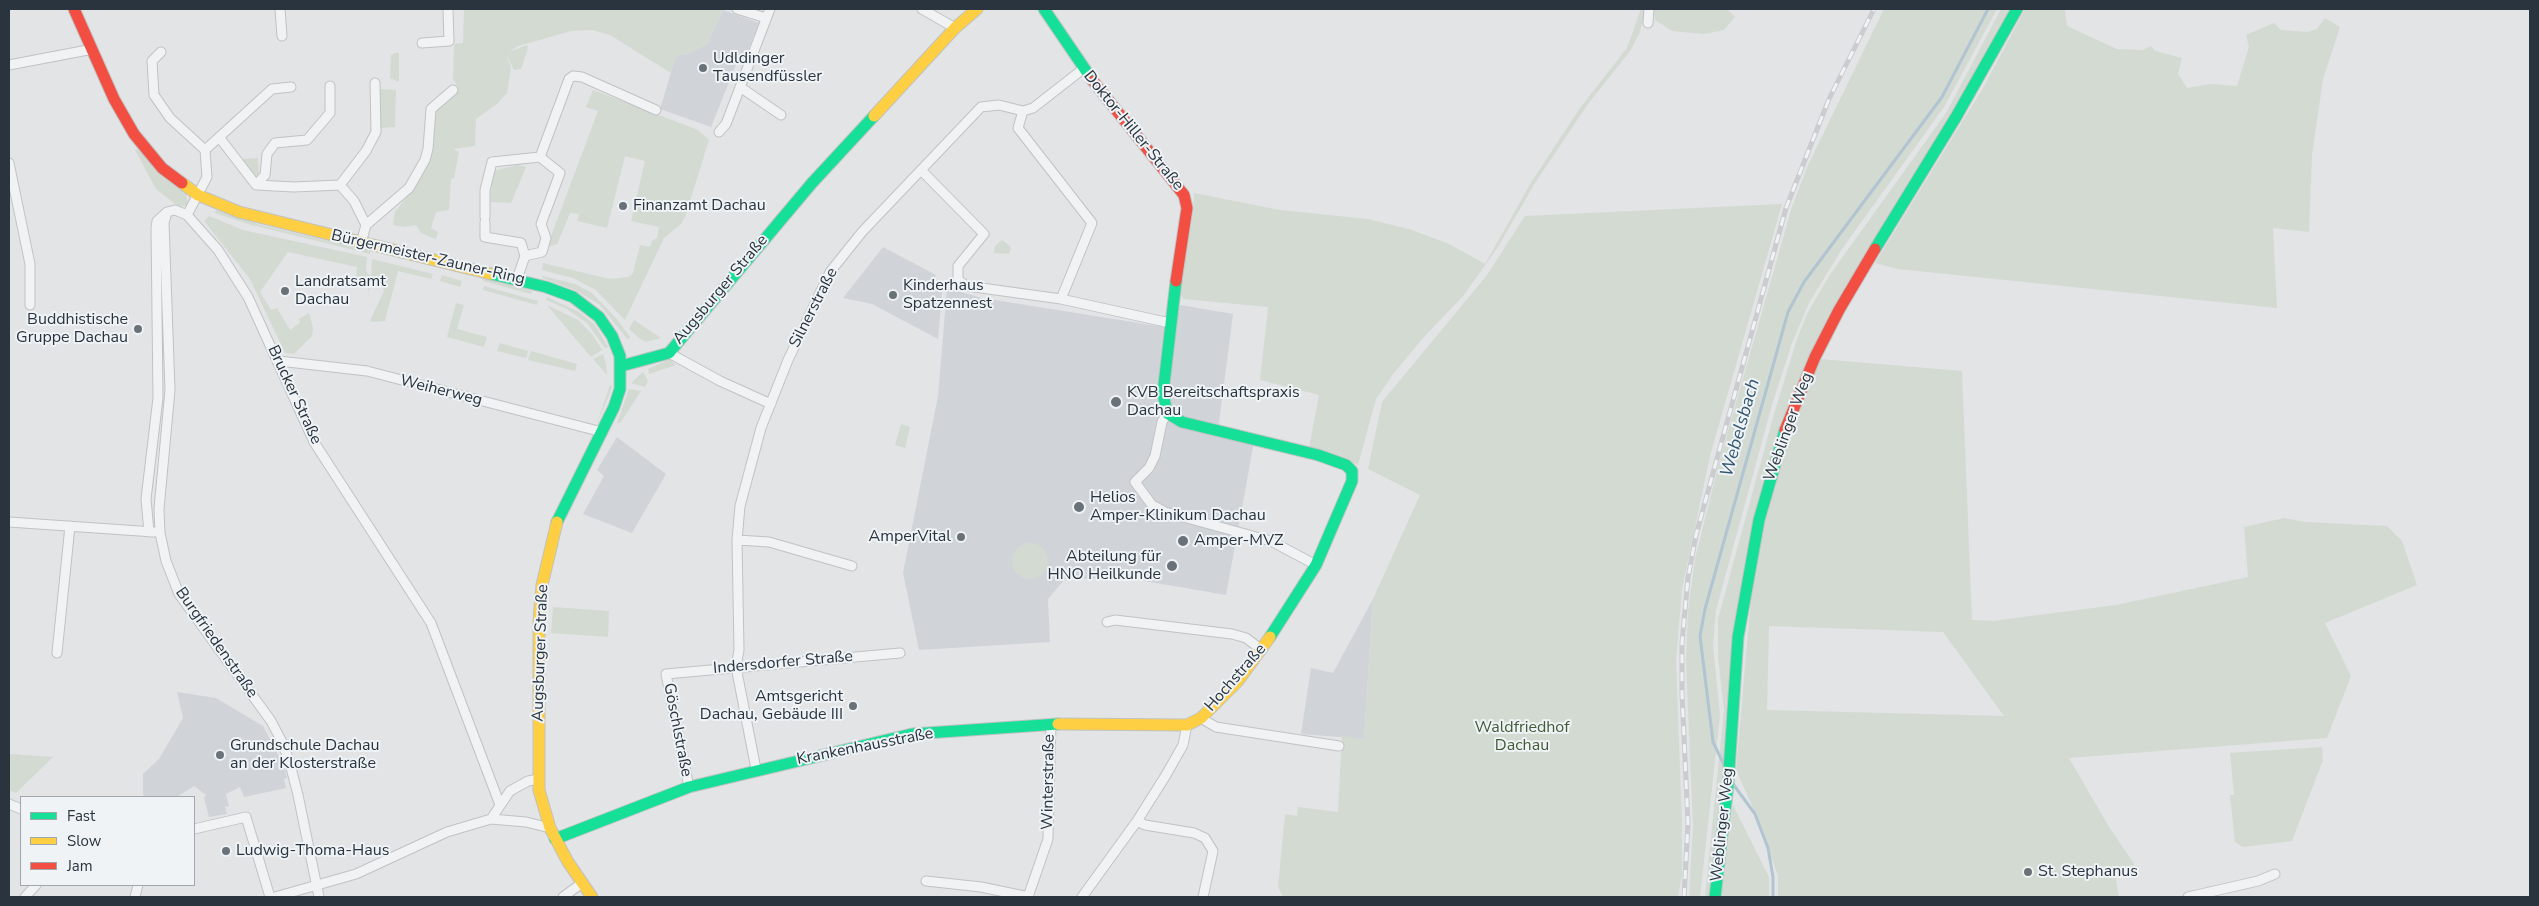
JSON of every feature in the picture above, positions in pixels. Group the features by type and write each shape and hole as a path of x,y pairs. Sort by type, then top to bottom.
{"street":[{"path":"74,9 114,99 134,134 162,168 198,195"},
{"path":"280,9 282,36"},
{"path":"422,43 449,41 448,9"},
{"path":"737,9 766,18"},
{"path":"719,132 726,124 770,9"},
{"path":"922,9 955,28"},
{"name":"Augsburger Straße","path":"592,897 555,839 542,801 539,779 539,621 547,556 562,509 602,432 620,389 621,366 669,353 806,190 955,28 978,9"},
{"path":"1648,23 1649,9"},
{"name":"Weblinger Weg","path":"1715,897 1721,860 1728,785 1738,637 1749,569 1766,489 1784,432 1811,366 1840,310 1926,162 1956,117 2017,9"},
{"name":"Doktor-Hiller-Straße","path":"1043,10 1083,70 1184,195 1187,208 1170,323 1163,392 1167,413"},
{"path":"9,65 92,49"},
{"path":"149,532 146,499 158,398 156,228 157,222 167,212 175,210 187,214 207,177 205,150 170,118 154,95 152,61 161,52"},
{"path":"1061,299 1092,223 1018,128 1023,111 1033,108 1083,70"},
{"path":"540,157 569,79 573,76 582,77 656,110"},
{"path":"340,185 366,151 376,132 375,83"},
{"path":"256,185 265,175 266,154 275,143 307,140 330,113 330,86"},
{"path":"205,150 272,89 291,87"},
{"path":"740,87 781,115"},
{"path":"361,243 366,224 409,188 427,155 431,135 431,109 453,90"},
{"name":"Silnerstraße","path":"756,769 736,667 738,650 737,540 740,506 761,428 791,352 830,272 862,232 981,107 999,105 1023,111"},
{"path":"219,137 256,185 294,187 340,185"},
{"path":"517,279 525,256 520,243 485,237 484,190 492,162 540,157 560,172 542,224 546,238 542,252 525,256"},
{"path":"9,163 30,264 30,305"},
{"path":"921,170 984,234 958,266 958,280 967,286 1061,299 1170,323"},
{"path":"340,185 354,201 366,224"},
{"name":"Bürgermeister-Zauner-Ring","path":"198,195 239,212 361,243 517,279 574,297 599,316 612,336 621,366"},
{"name":"Burgfriedenstraße","path":"167,212 164,223 171,374 169,416 159,509 160,532 166,561 179,594 271,721 289,760 319,897"},
{"name":"Brucker Straße","path":"187,214 218,250 248,297 279,361 314,442 431,623 500,805"},
{"path":"669,353 720,381 771,404"},
{"name":"Weiherweg","path":"279,361 367,371 602,432"},
{"path":"1167,413 1162,422 1155,456 1149,468 1135,482 1152,505 1174,515 1271,541 1316,565"},
{"name":"Hochstraße","path":"1167,413 1182,422 1318,455 1346,465 1352,471 1352,481 1316,565 1262,650 1238,681 1201,718 1187,725"},
{"path":"9,522 160,532"},
{"path":"57,653 70,526"},
{"path":"737,540 769,542 852,566"},
{"path":"1106,622 1115,620 1232,634 1246,638 1262,650"},
{"name":"Indersdorfer Straße","path":"666,674 900,653"},
{"name":"Göschlstraße","path":"666,674 689,787"},
{"path":"1201,718 1216,727 1338,746"},
{"name":"Krankenhausstraße","path":"555,839 689,787 756,769 912,734 1051,724 1187,725"},
{"name":"Winterstraße","path":"1029,897 1048,839 1051,724"},
{"path":"1082,897 1137,821 1183,745 1187,725"},
{"path":"491,819 510,791 528,781 539,779"},
{"path":"195,829 246,818 270,897"},
{"path":"275,897 356,874 457,828 491,819 526,822 550,828"},
{"path":"1137,821 1145,825 1194,833 1205,838 1213,851 1203,897"},
{"path":"2188,897 2258,881 2275,874"},
{"path":"926,881 981,887 1029,897"},
{"path":"563,897 582,884"},
{"path":"25,897 35,886"}],"shaded area":[{"name":"Udldinger Tausendfüssler","path":"723,10 759,23 742,64 737,62 711,127 660,109 676,56 689,53 707,44"},
{"name":"Kinderhaus Spatzennest","path":"883,247 936,275 930,288 942,292 938,339 872,304 843,298"},
{"name":"Helios Amper-Klinikum Dachau","path":"947,288 982,298 1164,327 1181,305 1233,314 1218,431 1254,442 1226,595 1127,578 1065,579 1048,599 1050,642 919,650 903,573 938,396"},
{"path":"617,437 666,474 632,533 583,514 604,476 597,470"},
{"path":"1373,599 1364,739 1301,734 1311,668 1333,673"},
{"name":"Grundschule Dachau an der Klosterstraße","path":"177,692 216,698 263,726 284,766 287,778 284,779 286,788 244,797 240,787 226,794 229,806 225,807 227,814 209,817 204,798 206,795 194,786 179,796 143,795 143,774 159,759 183,718"}],"green space":[{"path":"464,9 723,10 707,44 689,53 676,56 671,73 610,35 592,30 571,31 518,46 509,52 527,45 528,48 521,69 514,70 506,54 511,67 507,93 497,104 476,119 475,146 453,149 459,152 454,178 451,179 449,210 436,212 431,228 438,232 436,239 421,233 416,225 404,227 393,225 395,212 417,183 425,165 435,111 458,87 453,79 454,44 463,43"},
{"path":"1641,9 1645,9 1645,14 1639,34 1631,50 1588,104 1535,183 1498,247 1463,296 1423,338 1394,373 1376,399 1358,465 1309,448 1319,395 1260,380 1268,307 1183,299 1179,291 1193,215 1194,193 1280,210 1368,219 1409,229 1449,244 1485,264 1532,181 1580,108 1627,48"},
{"path":"1654,9 1727,9 1735,17 1724,30 1704,34 1672,31 1655,20"},
{"path":"1884,9 1997,9 1944,107 1842,249 1809,303 1792,343 1772,405 1716,610 1713,646 1720,715 1700,897 1689,897 1693,826 1686,661 1688,612 1695,559 1720,459 1792,207 1808,165"},
{"path":"2001,9 2012,9 1970,86 1892,213 1772,456 1727,741 1711,897 1705,897 1724,710 1718,657 1718,619 1774,414 1797,339 1807,314 1829,276 1946,113"},
{"path":"2025,9 2065,9 2067,26 2117,49 2143,50 2151,46 2155,51 2182,58 2178,74 2187,88 2210,84 2237,86 2249,47 2246,35 2274,23 2281,30 2307,32 2317,29 2325,18 2340,27 2323,79 2312,155 2309,232 2273,228 2277,308 1898,269 1875,263 1983,88"},
{"path":"398,52 399,82 390,78 391,55"},
{"path":"379,89 396,90 395,127 380,128"},
{"path":"593,90 698,130 709,140 685,217 681,224 664,238 625,320 596,290 573,278 542,270 543,263 610,279 629,277 633,273 640,245 650,247 652,241 657,238 659,227 631,221 645,161 625,156 607,228 577,221 579,214 570,213 557,244 547,247 598,111 586,107"},
{"path":"139,149 157,171 186,194 188,205 179,207 156,189 135,150"},
{"path":"258,158 259,174 254,177 242,159"},
{"path":"517,165 526,167 511,203 490,202 493,171"},
{"name":"Waldfriedhof Dachau","path":"1782,204 1710,456 1682,589 1676,660 1682,823 1682,875 1678,897 1283,897 1278,887 1285,814 1297,816 1298,807 1338,812 1342,736 1364,739 1373,599 1420,495 1368,469 1382,402 1487,275 1525,216"},
{"path":"216,210 261,225 371,251 370,254 248,224 215,213"},
{"path":"209,216 243,230 367,257 366,272 371,276 372,259 433,274 431,279 398,271 385,321 374,322 370,321 384,291 381,283 372,276 367,302 369,290 362,278 356,277 357,267 288,252 260,292 271,310 277,308 290,330 300,323 299,319 309,313 313,328 312,336 294,354 285,353 250,279 204,221"},
{"path":"1002,240 1011,247 1009,254 994,253 995,246"},
{"path":"442,275 462,281 460,287 440,281"},
{"path":"543,276 575,284 592,293 615,317 630,337 628,340 600,305 577,291 542,278"},
{"path":"484,277 532,291 531,294 483,281"},
{"path":"484,286 538,301 537,305 483,290"},
{"path":"547,297 579,312 595,325 608,347 605,348 587,323 565,308 546,300"},
{"path":"456,303 464,305 457,329 487,337 484,347 447,337"},
{"path":"547,305 578,320 592,334 602,350 591,357"},
{"path":"634,320 661,338 646,342 640,339 629,329"},
{"path":"500,343 528,351 526,358 497,351"},
{"path":"531,351 577,364 575,371 528,360"},
{"path":"603,354 606,364 607,375 593,359"},
{"path":"670,359 676,365 649,374 648,369"},
{"path":"1820,359 1962,371 1972,620 1992,621 2116,605 2248,577 2244,527 2284,518 2305,522 2387,526 2402,541 2417,585 2325,623 2351,676 2327,738 2069,758 2109,827 2135,865 2114,869 2119,897 1778,897 1778,876 1758,819 1736,770 1755,553 1789,433","holes":["1769,626 1943,632 2004,716 1767,710"]},
{"path":"643,372 648,381 645,387 631,383"},
{"path":"610,385 612,386 608,398 597,423"},
{"path":"629,389 641,391 620,423 617,423"},
{"path":"901,424 910,427 905,448 895,445"},
{"path":"1030,543 1037,544 1043,548 1047,554 1047,568 1043,574 1037,578 1030,579 1023,578 1017,574 1013,568 1012,561 1013,554 1017,548 1023,544"},
{"path":"553,607 609,611 608,637 551,633"},
{"path":"2322,747 2323,760 2292,841 2243,847 2235,842 2230,795 2234,795 2230,753"},
{"path":"9,754 53,757 16,793 9,790"},
{"path":"1733,805 1769,877 1769,897 1721,897"}],"waterway":[{"name":"Webelsbach","path":"1726,769 1713,742 1700,636 1705,609 1788,312 1804,282 1942,97 1988,9"},
{"name":"Webelsbach","path":"1733,784 1755,814 1768,848 1773,877 1773,897"}],"railway":[{"path":"1684,897 1688,824 1682,694 1682,643 1688,578 1696,535 1786,208 1829,99 1874,9"}],"traffic: fast":[{"path":"1044,9 1093,81"},
{"path":"1875,249 1956,117 2017,9"},
{"path":"621,366 669,353 812,183 874,116"},
{"path":"491,274 546,287 573,297 599,317 612,336 620,356 620,389 614,407 557,522"},
{"path":"1176,281 1163,393 1167,413 1182,422 1318,455 1346,465 1352,471 1352,481 1316,565 1270,637"},
{"path":"1715,897 1728,785 1738,637 1759,520 1785,430"},
{"path":"555,839 689,787 912,734 1058,724"}],"traffic: slow":[{"path":"874,116 955,28 977,9"},
{"path":"182,183 198,195 239,212 491,274"},
{"path":"557,522 542,585 539,621 539,790 550,828 568,862 592,897"},
{"path":"1058,724 1187,725 1201,718 1238,681 1270,637"}],"traffic: jam":[{"path":"74,9 114,99 134,134 162,168 182,183"},
{"path":"1093,81 1184,195 1187,208 1176,281"},
{"path":"1785,430 1815,357 1839,310 1875,249"}],"place":[{"name":"Udldinger Tausendfüssler","path":"703,68"},
{"name":"Finanzamt Dachau","path":"623,206"},
{"name":"Landratsamt Dachau","path":"285,291"},
{"name":"Kinderhaus Spatzennest","path":"893,295"},
{"name":"Buddhistische Gruppe Dachau","path":"138,329"},
{"name":"KVB Bereitschaftspraxis Dachau","path":"1116,402"},
{"name":"Helios Amper-Klinikum Dachau","path":"1079,507"},
{"name":"AmperVital","path":"961,537"},
{"name":"Amper-MVZ","path":"1183,541"},
{"name":"Abteilung für HNO Heilkunde","path":"1172,566"},
{"name":"Amtsgericht Dachau, Gebäude III","path":"853,706"},
{"name":"Grundschule Dachau an der Klosterstraße","path":"220,755"},
{"name":"Ludwig-Thoma-Haus","path":"226,851"},
{"name":"St. Stephanus","path":"2028,872"}]}
